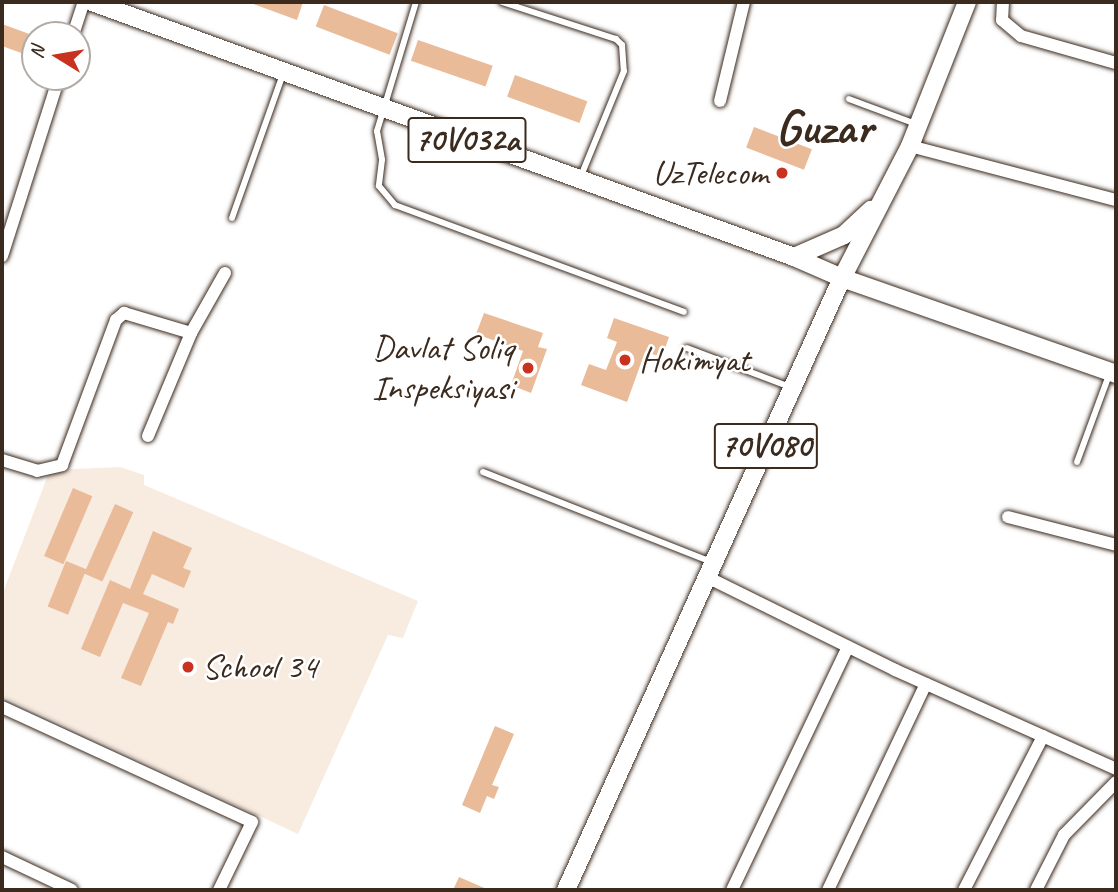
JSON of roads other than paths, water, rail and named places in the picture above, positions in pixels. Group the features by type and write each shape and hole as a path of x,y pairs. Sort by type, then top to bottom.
{"main road":[{"name":"70V032a","path":"92,2 794,257 842,278 1113,373"},
{"name":"70V080","path":"566,890 842,278 909,146 967,2"},
{"path":"794,257 844,235 881,201"}],"street":[{"path":"78,21 84,2"},
{"path":"720,101 744,2"},
{"path":"1003,2 1002,20 1021,36 1116,63"},
{"path":"2,256 55,91"},
{"path":"909,146 1116,201"},
{"path":"148,436 191,333 225,273"},
{"path":"2,460 37,471 62,465 116,320 124,313 191,333"},
{"path":"1008,517 1116,545"},
{"path":"710,570 848,647 1116,769"},
{"path":"732,890 848,647"},
{"path":"828,890 926,684"},
{"path":"2,708 252,822 219,890"},
{"path":"964,890 1043,736"},
{"path":"1036,890 1064,835 1116,782"},
{"path":"2,857 72,890"}],"lane":[{"path":"416,2 377,131 382,160 379,186 395,205 684,312"},
{"path":"502,2 616,39 621,45 624,71 579,181"},
{"path":"232,218 284,72"},
{"path":"849,99 918,125"},
{"path":"687,348 792,388"},
{"path":"1077,462 1113,373"},
{"path":"483,472 710,570"}],"place":[{"name":"UzTelecom","path":"782,173"},
{"name":"Hokimyat","path":"625,360"},
{"name":"Davlat Soliq Inspeksiyasi","path":"528,368"},
{"name":"School 34","path":"188,667"}],"district":[{"name":"Guzar","path":"824,127"}]}
